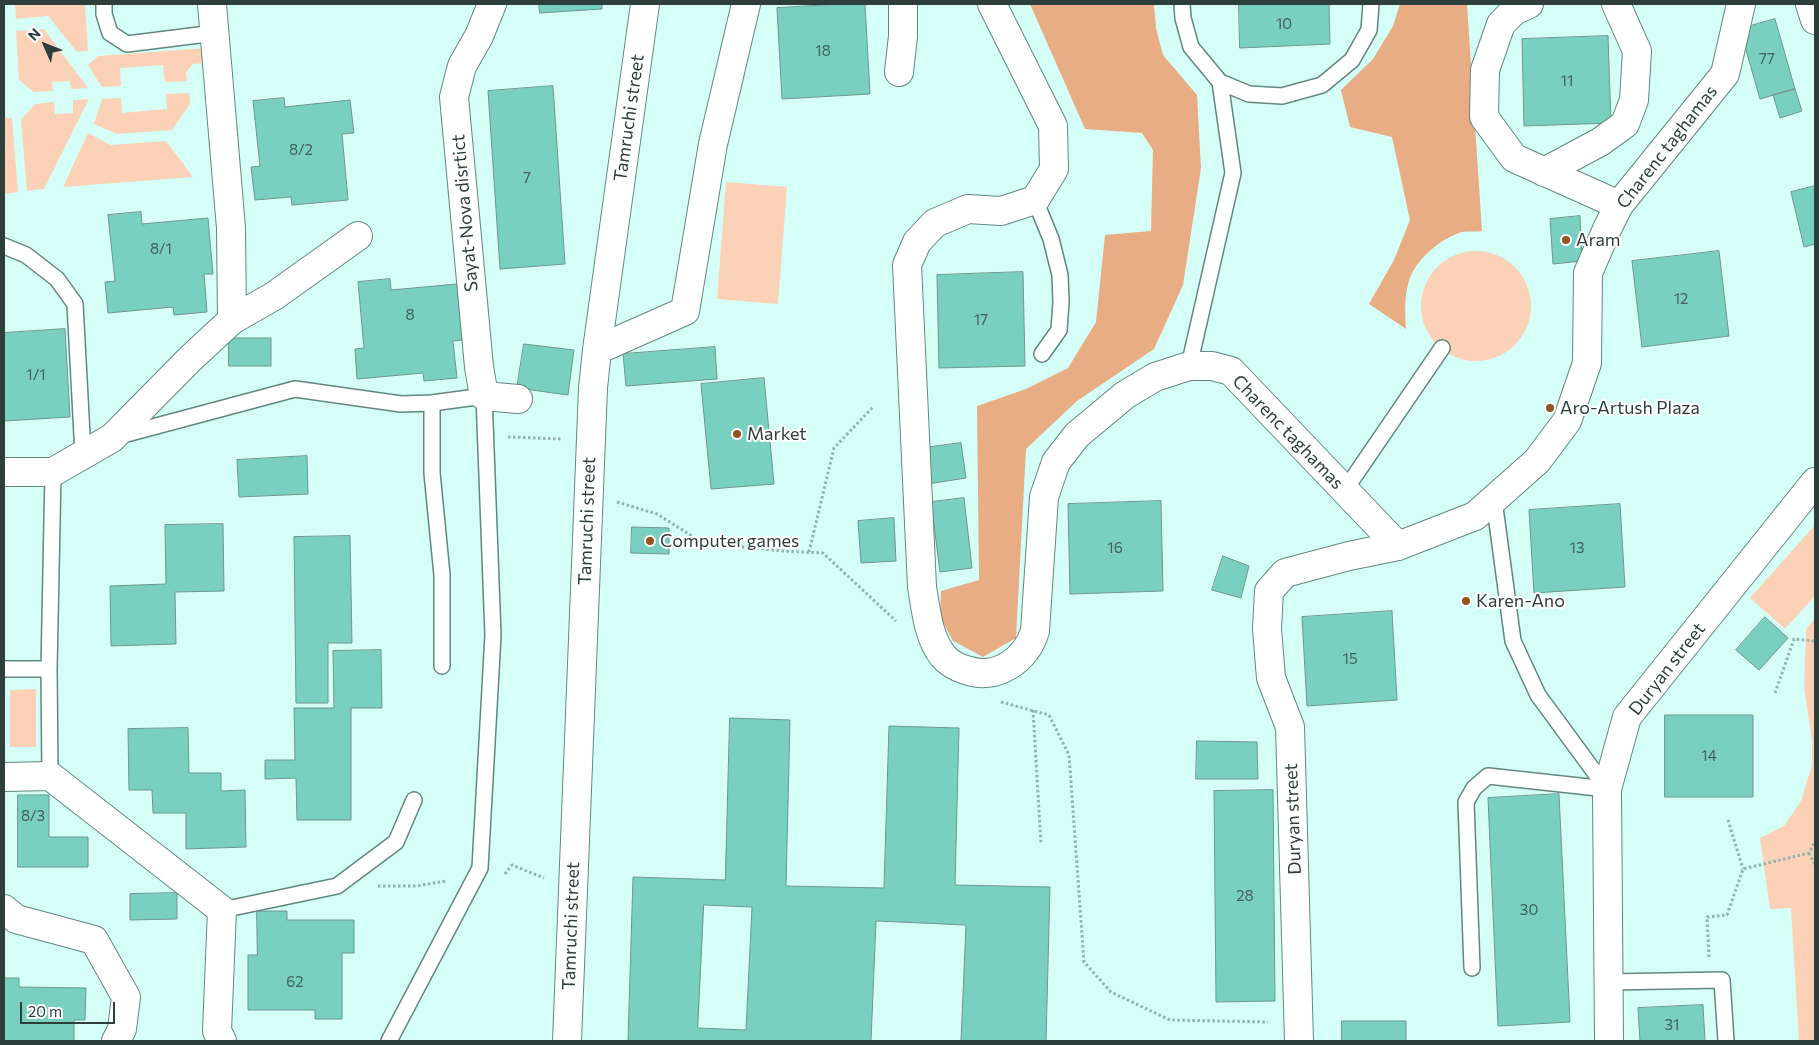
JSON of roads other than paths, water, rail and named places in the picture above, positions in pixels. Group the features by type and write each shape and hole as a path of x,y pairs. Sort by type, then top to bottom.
{"street":[{"path":"212,4 231,228 232,320"},
{"name":"Sayat-Nova disrtict","path":"484,396 454,97 462,66 479,36 492,4"},
{"name":"Tamruchi street","path":"567,1041 588,494 597,350 645,4"},
{"path":"597,350 685,311 713,144 746,4"},
{"path":"899,72 903,36 903,4"},
{"path":"992,4 1054,126 1054,169 1035,200"},
{"path":"1529,4 1514,11 1501,24 1485,70 1484,117 1514,158 1619,205"},
{"path":"1544,172 1600,142 1625,124 1634,100 1637,51 1616,4"},
{"name":"Charenc taghamas","path":"1035,200 1001,211 968,209 935,223 917,242 906,265 922,587 928,624 934,640 944,657 958,668 976,674 1005,669 1022,656 1032,642 1035,631 1044,497 1056,462 1077,435 1125,395 1155,377 1190,366 1212,366 1231,371 1398,546 1475,516 1494,500 1537,461 1567,421 1587,364 1588,273 1619,205 1725,74 1741,4"},
{"path":"1810,4 1815,20"},
{"path":"4,472 53,472 112,438 190,359 232,320 274,296 358,236"},
{"path":"484,396 518,399"},
{"name":"Duryan street","path":"1609,1041 1607,789 1627,717 1815,482"},
{"name":"Duryan street","path":"1299,1032 1290,727 1271,678 1267,629 1270,592 1285,574 1349,556 1398,546"},
{"path":"4,777 50,776 222,910 217,1031 222,1041"},
{"path":"4,909 16,919 94,940 126,998 122,1029 116,1041"}],"lane":[{"path":"104,4 104,14 110,33 128,44 215,33"},
{"path":"1182,4 1183,18 1191,47 1220,82 1249,94 1282,96 1322,85 1352,60 1369,30 1372,4"},
{"path":"1190,366 1233,173 1220,82"},
{"path":"1035,200 1051,239 1060,275 1059,330 1042,354"},
{"path":"4,246 26,255 58,279 74,304 83,454"},
{"path":"1345,490 1442,348"},
{"path":"112,438 295,390 400,404 432,403 484,396 493,635 480,868 389,1041"},
{"path":"432,403 432,473 442,575 442,666"},
{"path":"50,776 49,669 53,472"},
{"path":"1494,500 1513,641 1538,695 1607,789"},
{"path":"4,669 49,669"},
{"path":"1472,968 1466,802 1474,788 1488,776 1607,789"},
{"path":"222,910 337,886 396,842 414,800"},
{"path":"1609,982 1722,980 1726,1041"}],"place":[{"name":"Aram","path":"1566,240"},
{"name":"Aro-Artush Plaza","path":"1550,408"},
{"name":"Market","path":"737,434"},
{"name":"Computer games","path":"650,541"},
{"name":"Karen-Ano","path":"1466,601"}]}
